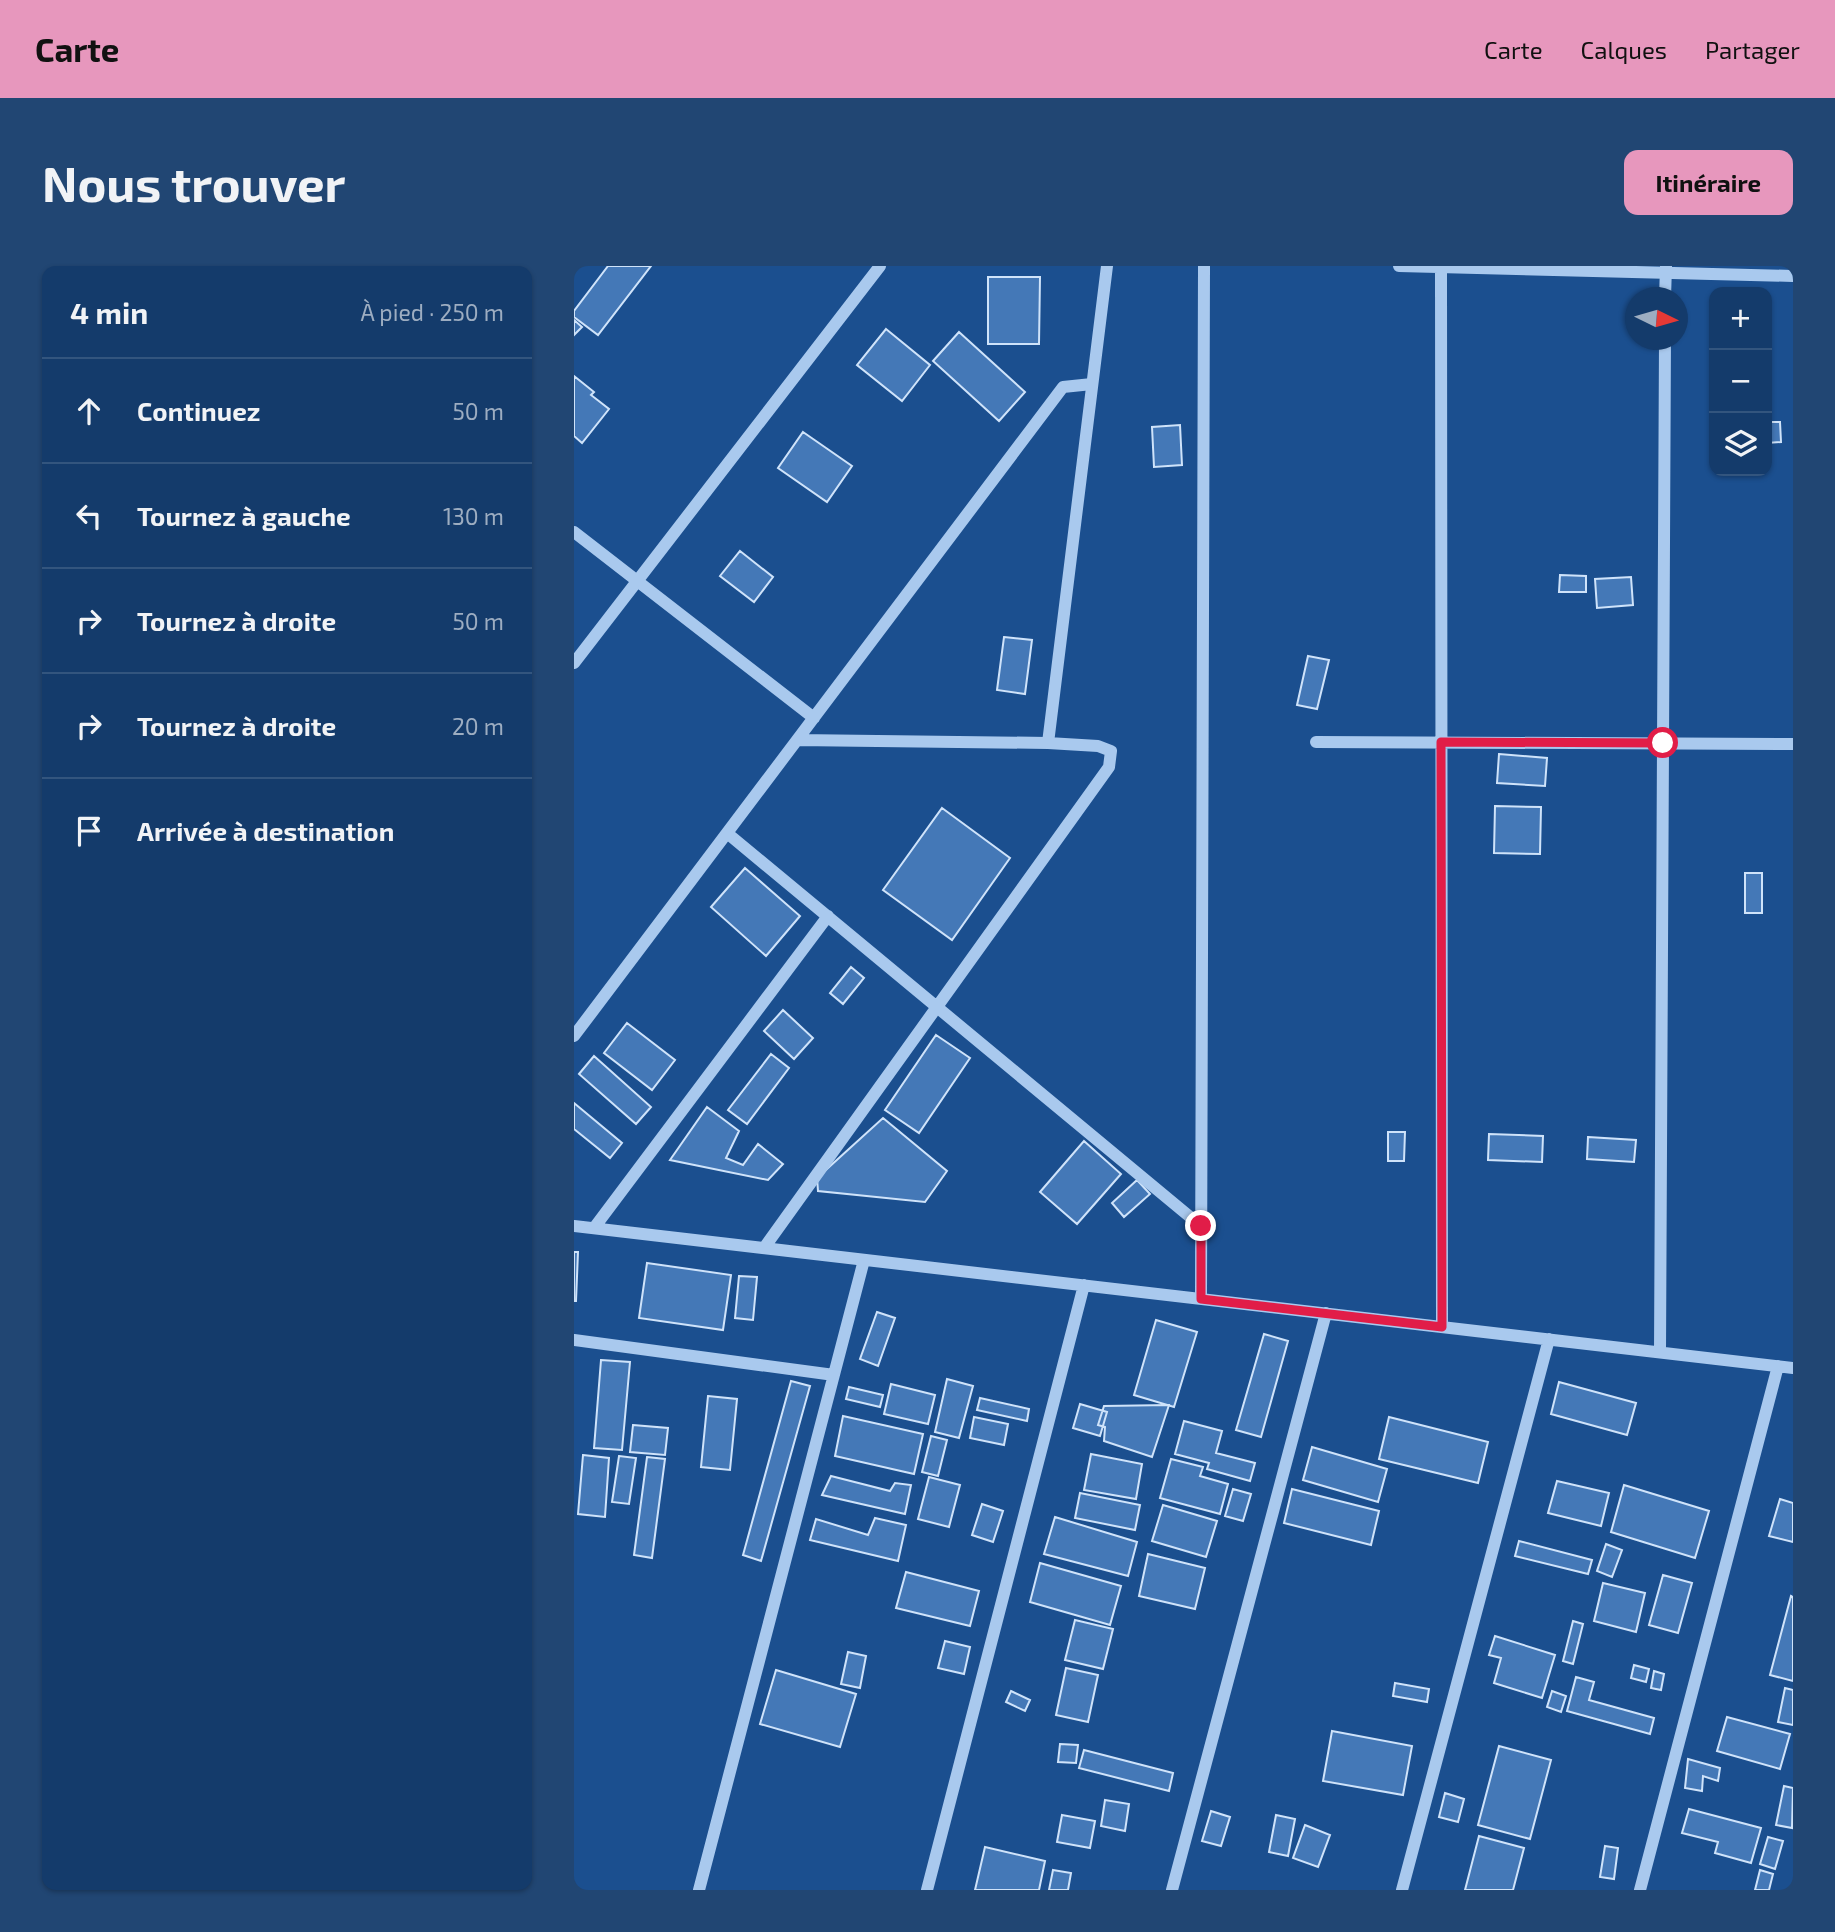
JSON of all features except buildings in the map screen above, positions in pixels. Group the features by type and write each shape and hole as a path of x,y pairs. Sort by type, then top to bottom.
{"street":[{"path":"574,663 880,266"},
{"path":"1048,743 1107,266"},
{"path":"1201,1299 1204,266"},
{"path":"1399,266 1666,269 1793,276"},
{"path":"1441,267 1442,1327"},
{"path":"1665,287 1666,269"},
{"path":"1660,1352 1665,350"},
{"path":"574,1036 1063,387 1092,384"},
{"path":"574,532 814,718"},
{"path":"764,1248 1109,766 1111,751 1098,746 1048,743 797,740"},
{"path":"1316,742 1793,744"},
{"path":"727,833 1201,1226"},
{"path":"594,1228 828,916"},
{"path":"574,1226 1793,1368"},
{"path":"699,1890 864,1260"},
{"path":"927,1890 1084,1285"},
{"path":"1172,1890 1326,1313"},
{"path":"1402,1890 1549,1339"},
{"path":"574,1340 834,1375"},
{"path":"1640,1890 1778,1366"}],"route":[{"path":"1201,1226 1201,1299 1442,1327 1441,742 1663,743"}]}
